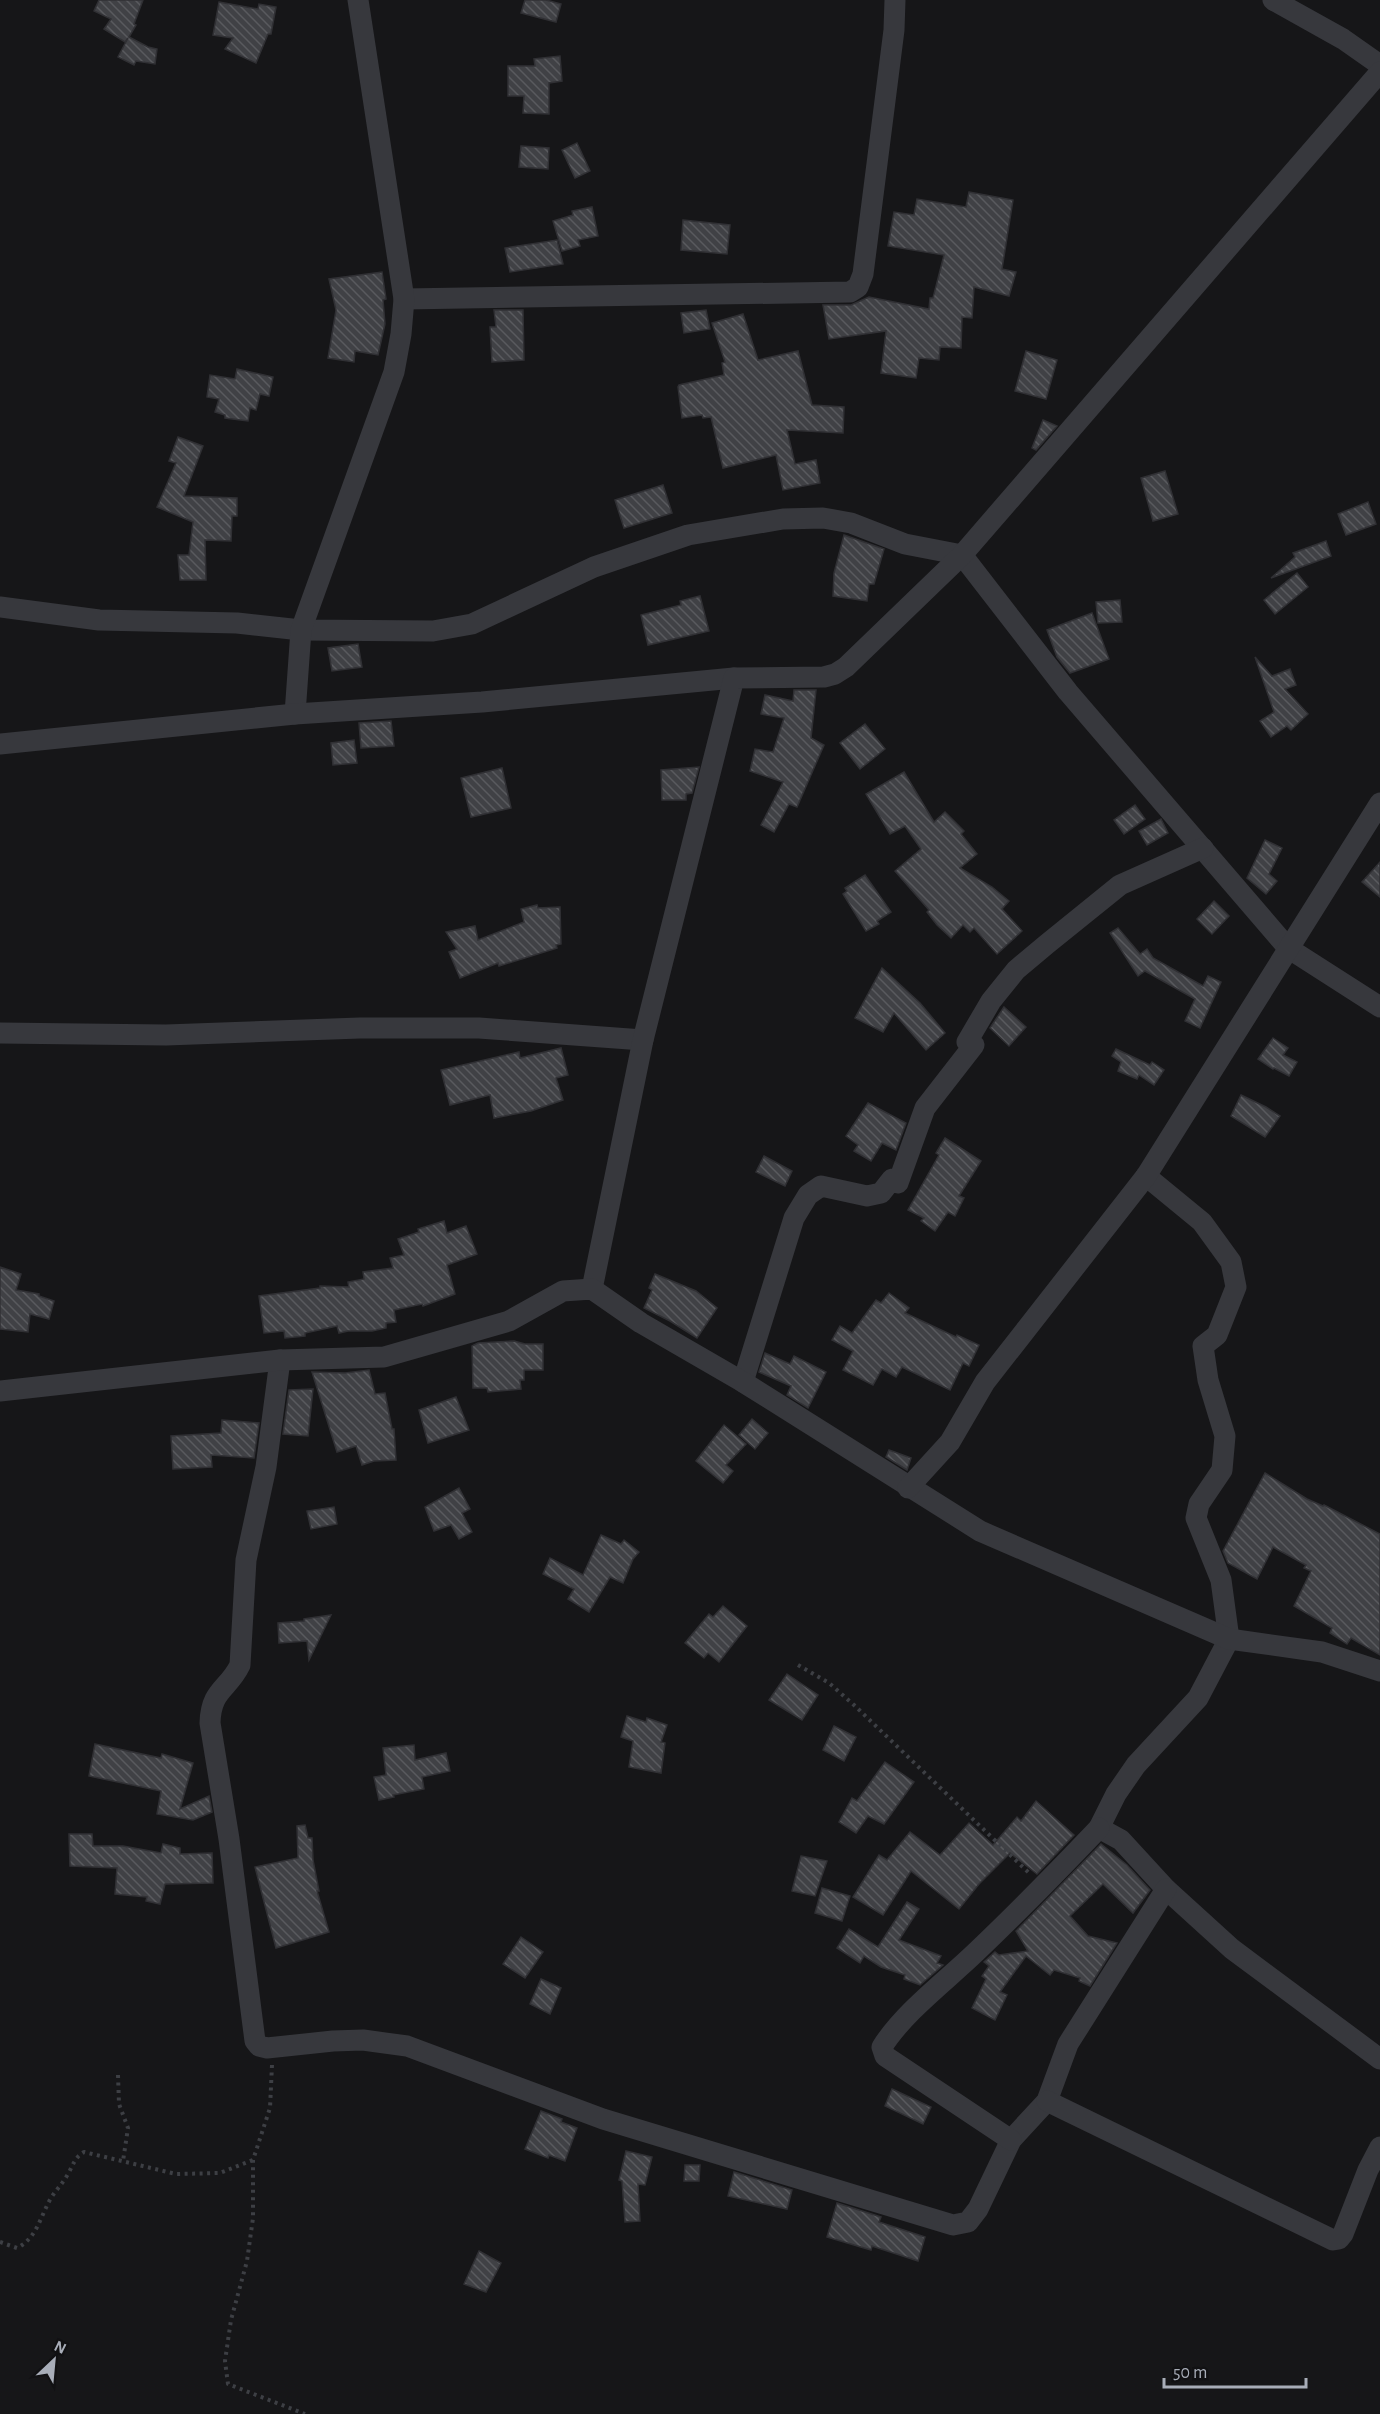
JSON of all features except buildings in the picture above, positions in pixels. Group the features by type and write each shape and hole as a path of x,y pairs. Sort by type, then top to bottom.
{"street":[{"path":"295,714 301,630 394,372 401,334 404,299 358,0"},
{"path":"404,299 850,292 858,286 863,274 894,30 895,0"},
{"path":"1273,0 1343,39 1380,65"},
{"path":"0,744 295,714 482,702 734,678 824,678 835,674 846,667 962,555 1380,72"},
{"path":"0,607 99,620 237,622 301,630 433,631 472,624 594,567 688,535 783,519 823,518 851,523 905,544 962,555 1068,692 1288,948 1380,1007"},
{"path":"592,1289 643,1040 734,678"},
{"path":"908,1488 950,1442 985,1383 1146,1176 1380,803"},
{"path":"743,1382 794,1218 808,1195 822,1186 867,1196 882,1193 892,1179 898,1183 925,1108 974,1045 967,1042 991,1001 1016,970 1120,885 1203,848"},
{"path":"0,1033 166,1035 360,1028 479,1028 643,1040"},
{"path":"1011,2140 885,2056 882,2047 889,2036 1010,1920 1099,1828 1116,1794 1136,1766 1198,1698 1229,1639 1221,1580 1196,1518 1200,1504 1222,1470 1225,1436 1208,1380 1203,1346 1217,1335 1236,1287 1231,1262 1202,1222 1146,1176"},
{"path":"0,1391 280,1360 384,1357 509,1321 563,1291 592,1289 641,1323 743,1382 908,1488 980,1531 1229,1639 1322,1652 1380,1671"},
{"path":"280,1360 266,1467 246,1560 240,1665 235,1676 219,1690 210,1706 210,1723 229,1839 255,2041 259,2046 267,2048 363,2040 407,2046 603,2119 953,2225 968,2222 978,2209 1011,2140 1047,2101 1068,2044 1166,1889"},
{"path":"1099,1828 1121,1840 1166,1889 1232,1950 1380,2059"},
{"path":"1047,2101 1333,2240 1339,2239 1343,2234 1368,2170 1380,2147"}],"path":[{"path":"798,1665 829,1683 854,1705 1043,1886"},
{"path":"273,2055 270,2108 253,2160 253,2218 247,2261 231,2319 225,2361 228,2384 305,2414"},
{"path":"118,2075 119,2104 128,2128 123,2161"},
{"path":"0,2242 17,2248 27,2243 77,2156 84,2152 176,2174 220,2173 253,2160"}]}
